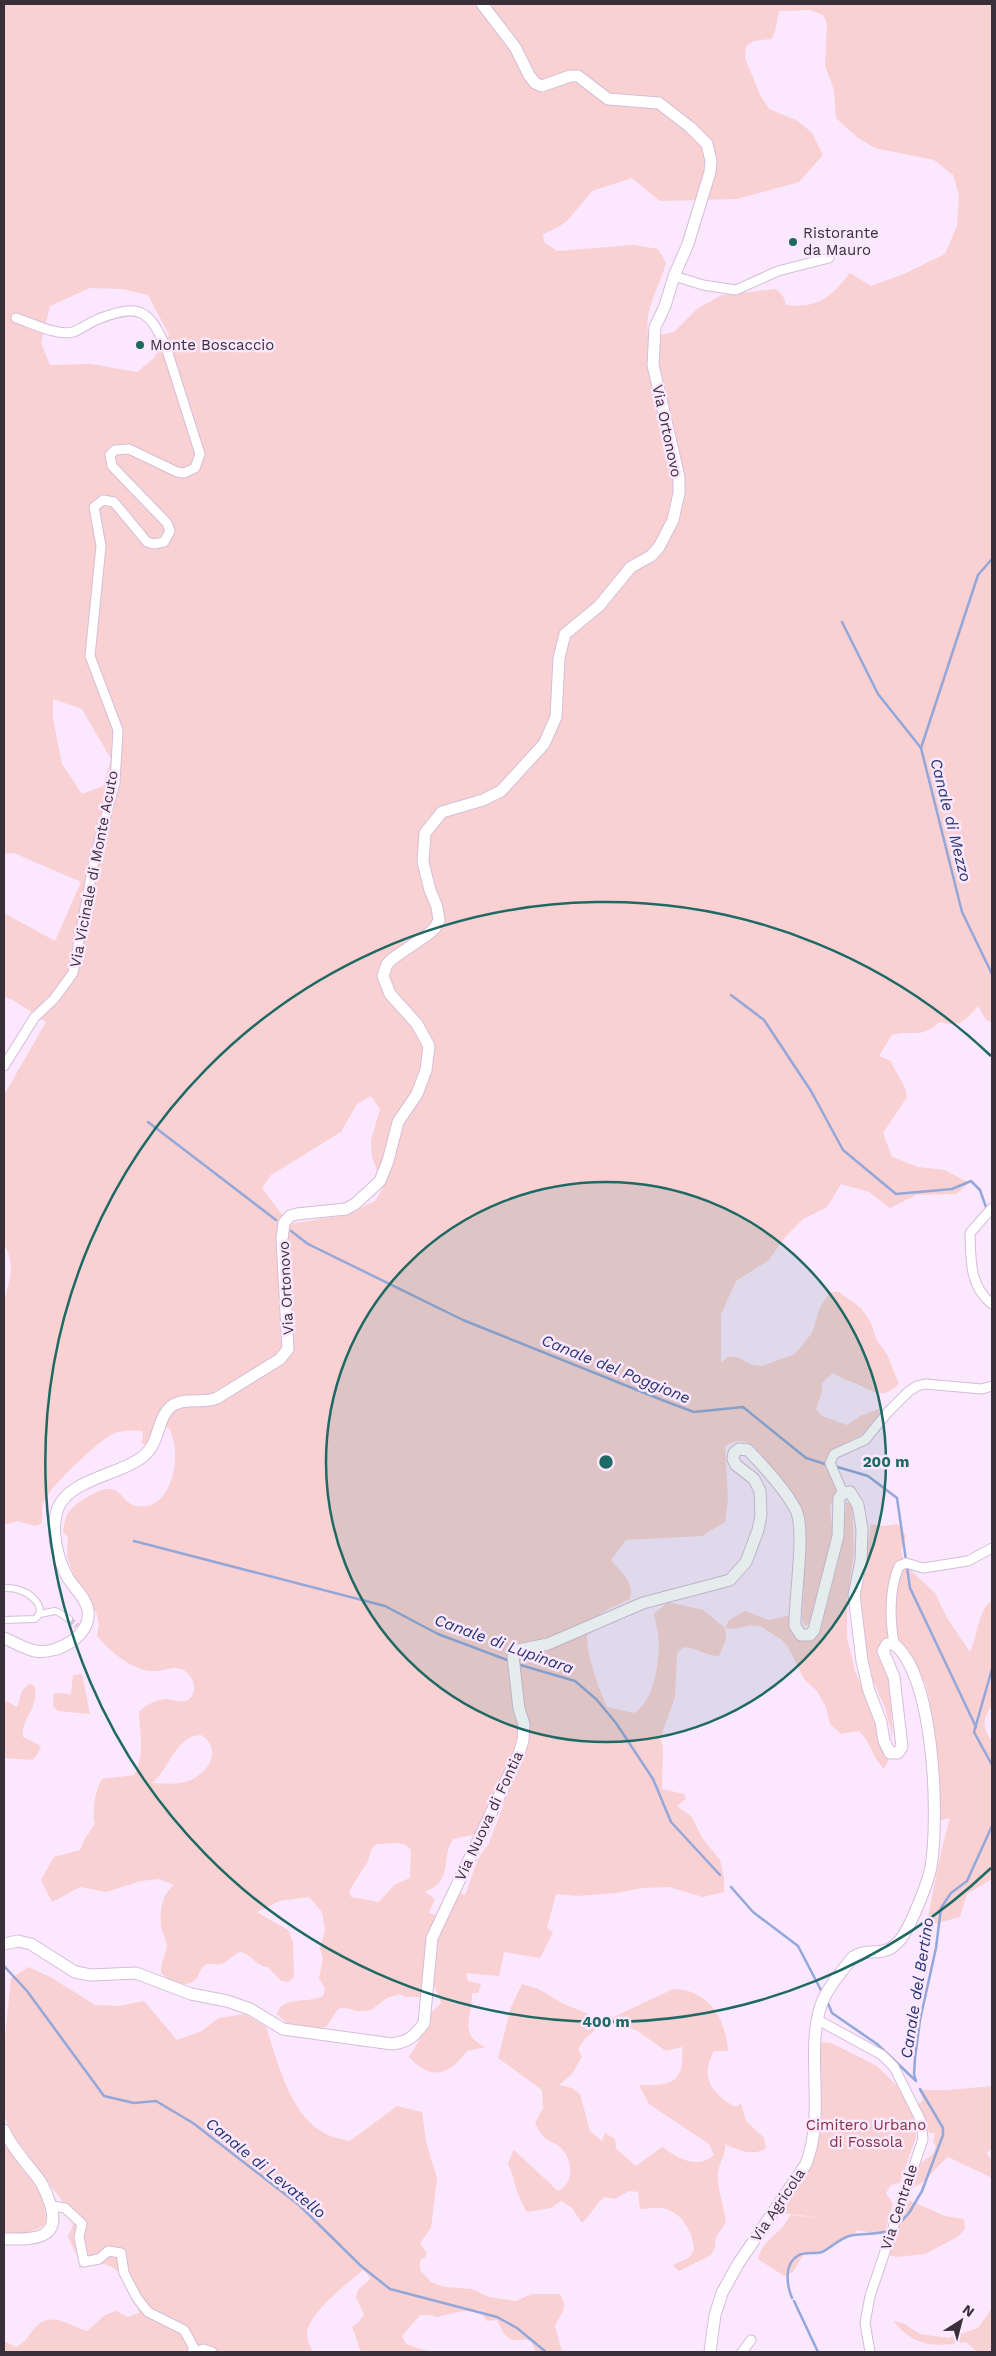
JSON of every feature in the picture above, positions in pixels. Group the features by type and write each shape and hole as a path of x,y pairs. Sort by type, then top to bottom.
{"street":[{"name":"Via Ortonovo","path":"4,1637 35,1651 47,1651 70,1642 87,1623 88,1608 68,1578 57,1549 55,1526 58,1508 64,1498 74,1490 123,1468 150,1451 166,1410 174,1404 180,1402 208,1402 217,1398 280,1360 288,1349 283,1274 284,1223 290,1216 297,1214 346,1209 355,1204 380,1181 388,1161 398,1122 417,1094 426,1070 429,1046 416,1024 390,994 383,976 387,964 392,959 427,936 439,920 437,907 430,890 423,862 425,833 442,812 483,800 501,790 544,744 556,717 559,658 565,634 599,606 631,567 651,556 659,547 673,520 679,493 679,477 652,354 655,327 665,306 674,276 688,244 710,172 712,161 706,144 690,127 659,102 608,99 578,76 570,76 542,86 535,82 515,47 482,4"},
{"path":"674,276 703,285 736,290 778,271 829,258"},
{"name":"Via Vicinale di Monte Acuto","path":"4,1066 34,1018 54,999 74,974 90,878 115,783 118,730 90,656 102,546 94,507 102,500 114,502 147,542 154,544 164,542 170,531 167,523 112,466 110,455 115,450 129,449 184,474 196,468 200,454 166,347 158,331 143,312 135,310 101,318 73,332 60,332 16,318"},
{"path":"990,1209 970,1233 971,1268 982,1297 992,1304"},
{"path":"818,2020 821,2004 852,1957 859,1953 881,1953 899,1941 910,1924 931,1868 934,1788 926,1712 916,1680 899,1648 894,1644 887,1644 883,1651 894,1677 897,1694 902,1747 898,1754 894,1754 887,1749 884,1741 882,1722 869,1692 862,1661 854,1595 861,1561 862,1529 856,1498 850,1492 843,1492 830,1463 834,1454 865,1440 908,1392 925,1384 982,1389 992,1386"},
{"name":"Via Nuova di Fontia","path":"4,1944 18,1942 31,1944 75,1972 91,1975 136,1973 191,1994 227,2001 250,2009 283,2029 392,2044 404,2043 417,2033 424,2023 432,1938 524,1740 524,1724 519,1710 514,1656 518,1650 548,1644 619,1611 643,1603 730,1580 746,1562 758,1530 761,1515 760,1491 754,1479 736,1465 733,1459 734,1453 739,1449 748,1450 760,1462 797,1512 800,1531 795,1626 801,1635 810,1636 814,1630 838,1536 839,1498 843,1492"},
{"path":"894,1644 892,1597 899,1566 906,1563 923,1568 968,1561 992,1548"},
{"path":"4,1588 16,1589 38,1603 41,1608 40,1614 35,1619 4,1620"},
{"path":"40,1614 56,1612 69,1619"},
{"path":"4,1632 4,1637"},
{"name":"Via Centrale","path":"818,2020 882,2055 894,2067 921,2121 923,2139 866,2313 866,2334 870,2352"},
{"name":"Via Agricola","path":"710,2352 715,2315 722,2293 738,2264 806,2164 811,2152 815,2131 818,2020"},
{"path":"4,2130 21,2158 41,2182 51,2206 54,2224 46,2233 26,2240 4,2239"},
{"path":"51,2206 65,2208 82,2224 79,2238 84,2262 99,2259 108,2251 120,2254 124,2273 137,2298 148,2312 184,2330 194,2348 192,2352"},
{"path":"742,2352 751,2340"},
{"path":"197,2352 203,2349 212,2352"}],"green space":[{"path":"4,4 992,4 992,1022 986,1020 978,1006 966,1019 958,1024 940,1022 926,1031 892,1035 879,1056 891,1061 907,1097 883,1133 892,1157 918,1167 945,1170 969,1183 956,1194 916,1195 890,1208 869,1192 841,1184 827,1207 803,1219 785,1237 769,1260 736,1281 721,1314 721,1363 728,1357 737,1357 753,1365 762,1366 795,1354 812,1333 820,1307 830,1292 839,1292 861,1308 871,1323 877,1341 887,1354 899,1384 888,1392 879,1393 833,1373 822,1383 822,1392 816,1409 822,1416 847,1425 862,1415 882,1408 879,1418 873,1426 866,1432 840,1446 826,1460 828,1469 838,1487 830,1507 833,1535 810,1623 805,1626 802,1620 806,1540 803,1518 756,1449 749,1443 737,1441 725,1446 728,1499 725,1522 702,1536 626,1540 611,1560 629,1582 630,1599 608,1609 593,1620 590,1624 587,1642 592,1666 607,1707 634,1713 647,1699 655,1677 659,1642 654,1614 668,1602 703,1610 725,1628 726,1639 719,1656 684,1647 677,1653 675,1697 660,1739 663,1747 662,1789 684,1794 686,1799 677,1806 691,1816 703,1839 720,1860 724,1877 724,1892 703,1897 669,1887 643,1888 616,1893 577,1896 556,1894 547,1928 553,1932 540,1958 504,1952 499,1976 466,1973 468,1981 481,1984 478,1993 472,1993 468,2023 471,2036 476,2042 485,2047 467,2051 453,2066 446,2070 432,2072 425,2070 409,2057 427,2027 430,2014 441,2003 432,1980 435,1937 457,1892 465,1895 478,1859 489,1843 505,1801 499,1802 473,1835 453,1839 447,1853 444,1875 434,1887 425,1892 435,1899 429,1913 436,1915 426,1945 422,1997 405,1997 400,1994 387,1998 371,2010 338,2009 327,2026 320,2029 287,2023 277,2014 284,2004 323,1996 325,1989 319,1978 323,1958 320,1949 325,1930 322,1912 309,1897 279,1901 257,1912 288,1930 293,1943 294,1977 288,1982 281,1981 268,1967 260,1965 248,1955 240,1952 224,1963 204,1966 196,1979 187,1984 182,1984 169,1979 161,1973 161,1966 167,1946 161,1927 161,1909 166,1894 174,1885 159,1879 141,1881 106,1892 80,1887 52,1902 41,1880 54,1857 80,1850 84,1840 95,1824 95,1801 102,1779 134,1775 141,1753 139,1712 141,1709 158,1700 166,1699 183,1702 192,1697 194,1688 192,1678 185,1671 178,1668 155,1671 138,1668 115,1654 97,1636 99,1624 96,1612 77,1584 67,1556 68,1537 63,1532 66,1517 71,1509 81,1501 100,1491 106,1489 114,1490 129,1503 136,1506 146,1506 155,1503 162,1497 167,1490 174,1471 174,1446 170,1429 164,1426 147,1445 141,1443 142,1431 118,1432 111,1435 74,1466 48,1494 43,1504 41,1524 35,1526 17,1521 4,1525 4,1301 10,1279 11,1265 4,1244 4,1095 46,1022 13,1000 4,997 4,913 55,941 81,882 14,853 4,854","holes":["810,10 823,15 827,23 825,66 834,90 836,118 858,138 875,148 934,160 953,175 959,195 957,226 945,254 904,274 871,286 850,273 830,295 815,303 797,306 786,305 783,296 776,289 722,295 698,308 674,332 660,335 648,333 647,324 650,306 666,263 658,249 634,245 557,251 544,242 543,234 567,221 592,191 632,178 660,201 737,199 799,182 823,155 812,133 798,121 769,109 760,95 745,58 746,46 754,41 771,39 775,32 779,11","90,288 122,289 148,295 169,335 153,359 137,372 91,364 50,365 41,343 50,306","53,699 82,709 111,759 103,786 82,794 62,764 53,719","371,1096 380,1109 371,1140 372,1157 383,1188 375,1201 345,1215 289,1224 262,1188 271,1175 341,1132 357,1104","201,1735 208,1741 212,1753 208,1765 198,1776 186,1782 172,1784 152,1783 185,1741","397,1843 406,1845 411,1850 410,1878 394,1885 379,1902 351,1897 349,1891 368,1861 372,1848 377,1844"]},
{"path":"846,1502 852,1504 854,1552 847,1600 847,1637 855,1671 874,1716 881,1745 889,1759 884,1769 859,1731 841,1734 830,1724 826,1707 817,1691 804,1679 788,1647 782,1640 760,1626 751,1625 734,1629 725,1628 729,1620 745,1611 769,1620 791,1615 812,1639 820,1630 837,1567 844,1532"},
{"path":"871,1524 884,1526 898,1524 906,1536 901,1550 905,1565 935,1593 947,1618 970,1652 983,1611 992,1600 992,1706 986,1714 985,1728 992,1741 992,1879 967,1894 960,1917 926,1926 950,1818 937,1821 934,1738 929,1697 925,1683 901,1643 896,1639 886,1639 893,1739 885,1708 873,1680 861,1624 860,1589"},
{"path":"82,1674 90,1714 58,1711 53,1706 54,1693 71,1694 73,1675"},
{"path":"29,1684 34,1685 35,1700 24,1724 23,1737 41,1746 37,1755 32,1760 5,1758 4,1700 17,1707 22,1691"},
{"path":"29,1967 52,1978 95,2005 119,2006 144,2001 177,2040 200,2032 219,2018 245,2014 266,2027 287,2088 295,2103 315,2127 328,2135 350,2141 397,2106 422,2112 426,2142 437,2178 431,2228 420,2243 426,2252 426,2256 420,2261 420,2270 431,2282 445,2287 472,2289 489,2297 516,2301 532,2294 560,2294 564,2307 555,2326 562,2352 536,2352 531,2341 510,2339 503,2332 497,2320 487,2321 480,2310 463,2311 437,2317 420,2315 402,2336 406,2344 430,2352 361,2352 352,2327 359,2322 364,2314 356,2298 358,2290 371,2278 363,2270 339,2290 314,2317 307,2334 313,2352 4,2352 4,2341 16,2347 24,2342 39,2324 46,2320 59,2320 87,2331 105,2315 116,2311 128,2317 139,2313 127,2282 116,2270 102,2264 79,2268 79,2260 68,2237 73,2225 71,2213 13,2135 4,2116 4,2046 11,1978"},
{"path":"522,1984 538,1989 564,2004 605,2021 673,1989 685,1990 696,1994 713,2008 723,2028 728,2051 714,2051 708,2069 710,2084 727,2102 735,2107 741,2104 746,2121 764,2138 766,2148 761,2151 750,2152 725,2144 718,2177 726,2222 716,2237 715,2247 711,2255 679,2271 673,2265 689,2258 694,2250 688,2229 680,2217 667,2210 657,2208 640,2209 638,2192 629,2191 614,2199 605,2197 582,2223 572,2208 561,2201 551,2208 527,2212 518,2194 508,2163 514,2150 558,2191 564,2187 570,2177 570,2164 564,2152 541,2134 535,2123 543,2108 542,2090 498,2058 511,2007","holes":["605,2021 636,2030 666,2051 682,2047 681,2068 674,2080 660,2085 639,2085 649,2104 709,2144 714,2155 701,2162 694,2162 681,2158 662,2147 636,2166 616,2149 615,2139 605,2133 602,2141 590,2131 580,2094 572,2088 559,2085 572,2074 582,2057 578,2049 585,2039"]},
{"name":"Cimitero Urbano di Fossola","path":"821,2042 831,2043 877,2066 898,2087 913,2117 916,2137 900,2183 891,2185 886,2193 893,2204 884,2235 857,2230 854,2235 837,2242 826,2251 803,2255 793,2272 784,2276 758,2259 760,2252 787,2222 790,2215 822,2218 782,2213 779,2208 818,2136"},
{"path":"992,2086 992,2150 986,2153 992,2160 992,2178 948,2157 926,2179 917,2186 912,2187 921,2163 933,2154 936,2145 933,2143 935,2133 927,2132 917,2105 923,2100 919,2090 949,2090"},
{"path":"4,2142 26,2170 39,2191 46,2213 46,2225 28,2233 4,2233"},
{"path":"909,2200 945,2216 964,2219 965,2228 959,2236 925,2254 897,2257 887,2255"},
{"path":"992,2308 992,2352 977,2352 966,2342 944,2345 926,2344 901,2330 893,2321 903,2323 920,2334 948,2338 978,2328"}],"waterway":[{"name":"Canale di Mezzo","path":"992,559 978,575 921,748 962,912 992,974"},
{"path":"842,622 878,694 921,748"},
{"path":"731,995 764,1020 811,1091 843,1150 896,1194 952,1189 971,1181 980,1190 987,1210"},
{"name":"Canale del Poggione","path":"148,1122 276,1220"},
{"name":"Canale del Poggione","path":"291,1231 308,1244 463,1320 662,1400 694,1412 743,1407 806,1458 828,1465"},
{"name":"Canale del Poggione","path":"834,1466 868,1476 897,1498 910,1588 976,1727"},
{"name":"Canale di Lupinara","path":"134,1541 385,1606 438,1634 510,1661"},
{"name":"Canale di Lupinara","path":"517,1664 575,1681 596,1699 616,1723 653,1779 671,1822 720,1875"},
{"name":"Canale del Bertino","path":"992,1669 974,1732 992,1765"},
{"name":"Canale del Bertino","path":"916,2081 914,2074 915,2058 920,2020 936,1948 941,1908 951,1893 967,1881 992,1826"},
{"name":"Canale di Lupinara","path":"731,1887 753,1912 798,1946 823,1994"},
{"name":"Canale di Levatello","path":"4,1966 27,1991 104,2096 134,2103 156,2101 193,2123 299,2205 361,2266 390,2289 497,2317 517,2328 546,2352"},
{"name":"Canale di Lupinara","path":"827,2001 832,2013 877,2044 915,2080"},
{"path":"898,2225 909,2213 922,2191 943,2135 943,2128 920,2089"},
{"path":"792,2298 788,2281 788,2269 790,2263 799,2255 822,2252 849,2236 888,2231"},
{"path":"794,2301 818,2352"}],"tunnel":[{"path":"69,1619 77,1626"}],"place":[{"name":"Ristorante da Mauro","path":"793,242"},
{"name":"Monte Boscaccio","path":"140,345"}]}
